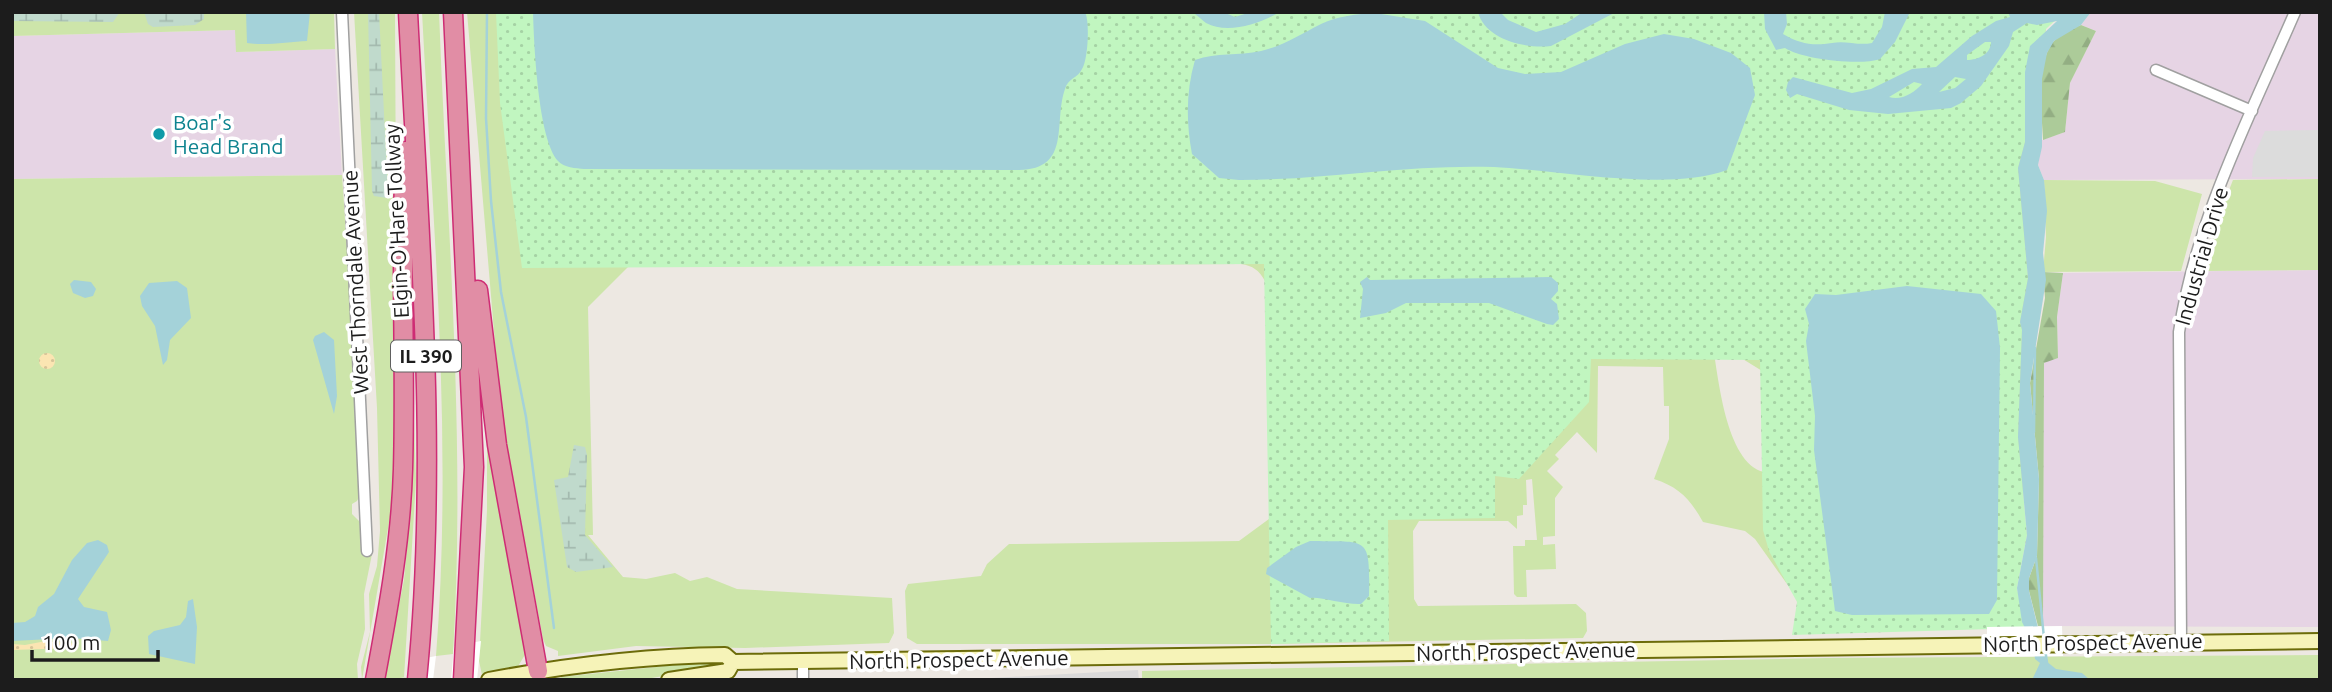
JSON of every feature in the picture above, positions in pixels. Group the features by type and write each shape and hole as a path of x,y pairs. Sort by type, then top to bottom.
{"highway":[{"name":"Elgin-O'Hare Tollway","path":"408,12 429,496 417,680"},
{"name":"IL 390","path":"453,12 474,467 463,680"},
{"path":"375,680 393,569 403,470 401,233 410,57"},
{"path":"462,172 497,444 538,671"}],"main road":[{"name":"North Prospect Avenue","path":"489,680 605,660 678,655 725,654 733,662 2320,641"},
{"name":"North Prospect Avenue","path":"669,680 727,671 733,662"}],"street":[{"name":"West Thorndale Avenue","path":"342,12 367,551"},
{"name":"Industrial Drive","path":"2181,641 2179,332 2207,216 2295,12"},
{"path":"2156,70 2252,111"},
{"path":"803,660 803,680"}],"shaded area":[{"path":"2091,12 2320,12 2320,179 2044,180 2038,165 2042,140 2065,132 2070,83 2096,31 2081,25"},
{"path":"236,30 237,52 335,49 342,175 12,179 12,36"},
{"path":"2320,130 2320,177 2252,177 2253,158 2265,131"},
{"path":"2320,270 2320,627 2043,626 2044,362 2058,358 2057,317 2063,273"},
{"path":"1138,670 1139,680 956,680"}],"green space":[{"path":"12,12 334,12 335,49 236,52 235,30 12,36"},
{"path":"12,12 120,12 113,22 12,21"},
{"path":"144,12 204,12 204,19 195,25 153,27 148,24"},
{"path":"354,12 395,13 397,412 393,499 362,680 361,667 370,632 369,594 377,566 380,531 377,408"},
{"path":"368,12 379,12 387,198 374,196 372,191"},
{"path":"422,12 439,12 456,413 453,654 436,656 441,576 442,415"},
{"path":"467,12 2008,12 2046,29 2021,177 2028,278 2023,511 2027,535 1712,340 1721,394 1732,435 1740,452 1751,465 1764,472 1787,584 1755,539 1745,531 1703,522 1683,495 1654,479 1669,439 1669,406 1664,406 1663,367 1598,366 1597,453 1577,432 1555,455 1559,459 1547,471 1563,487 1555,498 1555,536 1543,537 1543,545 1555,544 1556,569 1526,570 1527,597 1517,597 1514,594 1513,546 1525,546 1525,540 1537,540 1532,479 1526,480 1527,505 1523,505 1523,515 1517,516 1517,529 1508,521 1419,521 1413,531 1414,599 1418,606 1576,604 1586,613 1587,631 1583,638 1271,644 917,644 907,638 905,591 908,584 981,576 987,564 1009,544 1239,541 1273,516 1274,504 1269,496 1265,281 1260,274 1252,267 1241,264 628,267 588,307 593,535 588,535 623,577 646,579 675,573 690,581 707,577 737,589 892,598 894,633 889,643 745,648 636,646 558,656 558,651 546,646 543,639 501,414"},
{"path":"496,12 2064,12 2046,29 2026,114 2025,142 2018,168 2028,278 2020,322 2022,330 2018,437 2027,535 2017,588 2025,628 1792,635 1797,602 1769,551 1763,530 1760,360 1591,359 1589,402 1519,479 1495,476 1495,518 1388,520 1389,641 1271,644 1264,264 522,268 500,103"},
{"path":"2081,25 2096,31 2070,83 2065,132 2043,140 2041,89 2047,52 2059,37"},
{"path":"342,175 357,398 360,495 352,504 352,514 360,522 361,554 372,554 364,594 365,629 357,664 358,680 12,680 12,179"},
{"path":"2320,179 2320,270 2205,271 2218,218 2233,180"},
{"path":"2044,180 2155,181 2202,194 2181,271 2043,272 2046,237"},
{"path":"2043,272 2063,273 2057,317 2058,358 2044,363 2043,626 2038,626 2029,591 2029,578 2037,556 2039,479 2030,383 2045,298"},
{"path":"411,329 416,480 404,677 384,680 404,580 407,547"},
{"path":"487,431 526,653 517,668 482,675 479,661 487,510"},
{"path":"574,445 585,447 587,455 585,535 613,567 576,572 567,567 554,480 568,477"},
{"path":"2320,655 2320,680 1142,680 1142,671 1827,658"},
{"path":"722,660 723,666 640,680 562,680 561,677"}],"sand":[{"path":"47,353 53,355 53,367 47,369 41,367 39,361 41,355"},
{"path":"46,641 79,644 74,648 12,650 12,644 25,645"}],"water":[{"path":"246,12 310,12 307,41 247,43"},
{"path":"533,12 1085,12 1088,41 1082,69 1068,82 1065,89 1054,153 1047,162 1036,168 584,169 561,163 551,150 538,90"},
{"path":"1192,12 1223,12 1235,17 1251,12 1280,12 1244,26 1224,28 1206,23"},
{"path":"1478,12 1500,12 1508,20 1536,32 1565,24 1583,12 1616,12 1551,46 1541,47 1519,44 1498,36 1482,22"},
{"path":"1764,12 1786,12 1787,24 1783,34 1801,42 1862,44 1872,43 1882,27 1885,12 1910,12 1895,42 1880,59 1859,62 1817,58 1785,48 1776,50 1765,29"},
{"path":"2008,12 2091,12 2081,25 2054,41 2047,53 2042,79 2042,147 2038,165 2044,180 2047,211 2043,253 2046,280 2030,383 2039,479 2037,556 2029,578 2029,591 2046,661 2056,669 2082,673 2090,680 2032,680 2040,663 2035,659 2033,644 2022,622 2017,588 2027,535 2018,437 2022,330 2020,322 2028,278 2018,168 2025,142 2025,72 2030,46 2057,21 2037,25 2027,23 2013,32 2009,46 1981,86 1951,108 1888,114 1849,110 1797,94 1790,98 1786,90 1793,77 1852,93 1871,89 1912,69 1936,67 1972,36 1996,21 2010,17","holes":["1985,42 1991,42 1986,53 1967,60 1967,55","1955,77 1966,79 1955,88 1939,92","1914,82 1922,84 1907,95 1889,97"]},
{"path":"1375,13 1425,21 1498,68 1525,74 1561,72 1625,44 1664,34 1694,39 1731,53 1750,68 1755,95 1727,170 1675,179 1644,180 1494,167 1462,167 1239,180 1219,178 1192,154 1188,107 1195,60 1269,49 1334,19"},
{"path":"1367,277 1370,280 1551,277 1558,283 1558,291 1551,299 1557,304 1559,319 1553,325 1547,324 1489,303 1406,303 1386,313 1360,318 1363,289 1360,282"},
{"path":"74,280 91,282 96,289 93,296 85,298 73,293 70,284"},
{"path":"177,281 187,288 191,318 170,340 167,360 163,365 155,326 142,306 140,296 149,283"},
{"path":"1907,286 1981,294 1996,311 2000,348 1997,600 1989,614 1852,615 1835,611 1814,450 1815,416 1806,341 1809,324 1805,309 1815,294 1836,295"},
{"path":"324,332 334,340 337,396 334,414 313,340"},
{"path":"98,540 107,545 109,552 78,599 84,607 107,612 111,630 108,641 71,638 12,641 12,623 25,622 35,616 38,607 54,594 72,560 87,543"},
{"path":"1310,541 1344,541 1362,546 1368,562 1369,596 1361,604 1310,598 1266,574 1267,568 1296,547"},
{"path":"193,599 197,627 195,664 149,654 148,636 154,631 180,625 186,617 188,601"}],"pier":[{"path":"2062,626 2063,656 1987,657 1987,627"},
{"path":"481,641 477,680 451,680 454,646"},
{"path":"436,656 433,680 408,680 410,661"}],"waterway":[{"path":"487,12 486,118 491,201 501,292 526,417 554,628"},
{"path":"2034,432 2035,348"},
{"path":"2036,558 2044,638"},
{"path":"2045,648 2047,663"}],"place":[{"name":"Boar's Head Brand","path":"159,134"}]}
